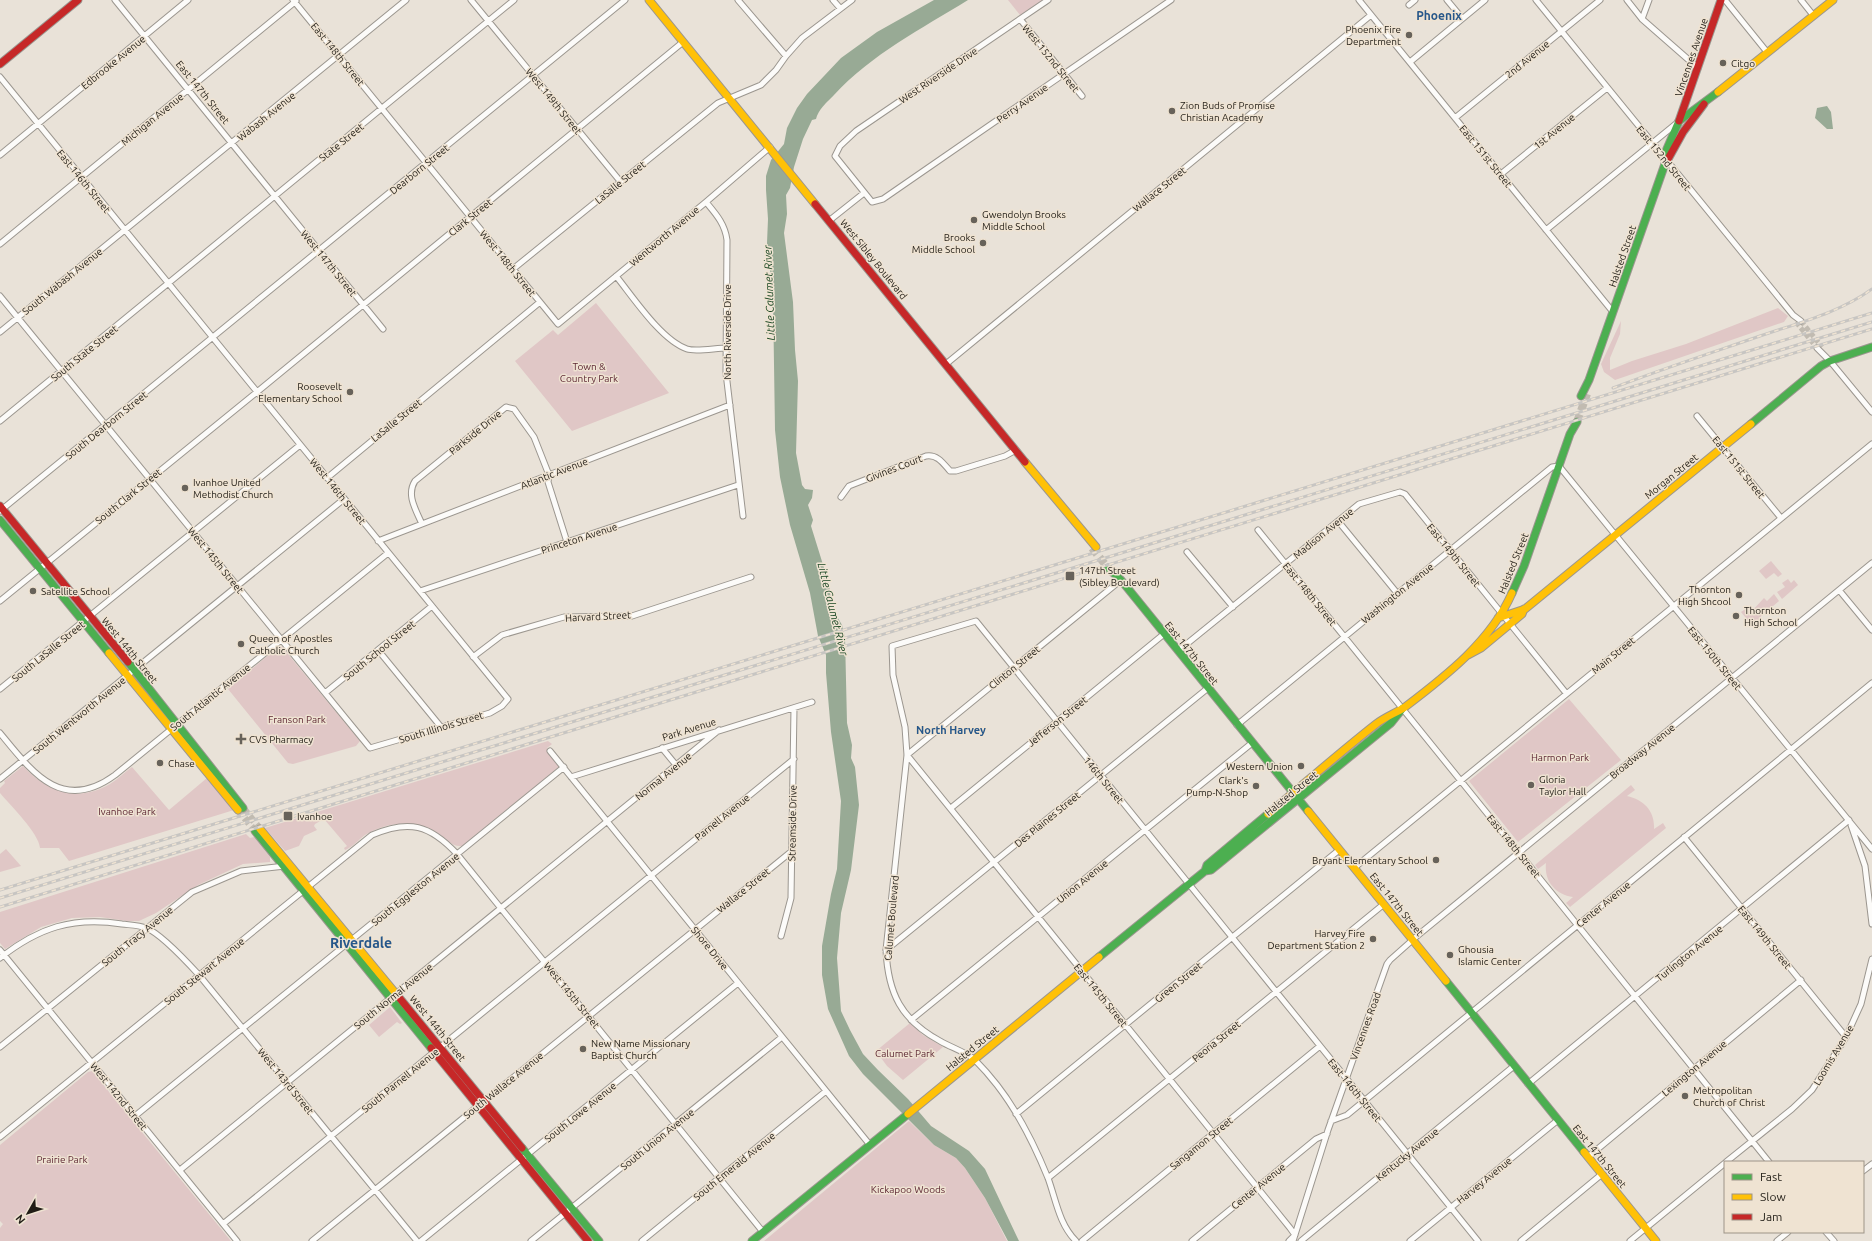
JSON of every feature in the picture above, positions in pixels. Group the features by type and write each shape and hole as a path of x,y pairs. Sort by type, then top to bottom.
{"main road":[{"path":"0,64 78,0"},
{"name":"West Sibley Boulevard","path":"649,0 804,188 1094,547"},
{"name":"Vincennes Avenue","path":"1679,121 1721,0"},
{"name":"Halsted Street","path":"1666,161 1666,152 1679,121 1703,104 1833,0"},
{"path":"1687,98 1694,104 1703,104"},
{"name":"Halsted Street","path":"1584,395 1666,161 1683,132 1703,104"},
{"path":"1830,361 1872,347"},
{"name":"Morgan Street","path":"1501,616 1524,608 1821,366 1830,361"},
{"name":"Halsted Street","path":"1205,870 1211,870 1298,800 1394,719 1403,708 1466,656 1481,641 1501,616 1520,577 1574,422"},
{"name":"West 144th Street","path":"1,509 178,724 210,772"},
{"name":"West 144th Street","path":"0,520 171,729 241,809"},
{"name":"East 147th Street","path":"1110,567 1656,1241"},
{"name":"Morgan Street","path":"1466,656 1481,648 1510,624 1522,614 1524,608"},
{"name":"Halsted Street","path":"752,1241 1205,870 1207,865 1215,858 1293,793 1395,711 1403,708"},
{"name":"West 144th Street","path":"306,888 282,865 257,830 293,867 306,888 393,996 434,1052 588,1241"},
{"name":"West 144th Street","path":"393,996 440,1047 599,1241"}],"street":[{"name":"East 147th Street","path":"115,0 275,196"},
{"name":"Edbrooke Avenue","path":"0,154 188,0"},
{"name":"Wabash Avenue","path":"125,230 406,0"},
{"path":"471,0 489,21"},
{"name":"State Street","path":"168,284 514,0"},
{"name":"Dearborn Street","path":"213,338 625,0"},
{"path":"738,0 786,56"},
{"path":"833,0 840,8"},
{"name":"LaSalle Street","path":"513,269 718,103 761,85 776,70 802,38 852,0"},
{"name":"West Riverside Drive","path":"864,194 834,156 840,146 856,131 1048,0"},
{"name":"Perry Avenue","path":"864,194 872,202 883,199 1171,0"},
{"name":"East 151st Street","path":"1359,0 1613,312"},
{"path":"1409,5 1415,0"},
{"path":"1447,0 1462,18"},
{"path":"1410,62 1485,0"},
{"name":"East 152nd Street","path":"1536,0 1798,321"},
{"name":"2nd Avenue","path":"1455,118 1600,0"},
{"path":"1627,0 1642,19 1698,68"},
{"path":"1642,19 1649,0"},
{"path":"1725,0 1767,52"},
{"path":"1801,0 1813,15"},
{"name":"East 148th Street","path":"295,1 382,109"},
{"name":"Michigan Avenue","path":"0,244 295,1"},
{"name":"Wallace Street","path":"946,364 1372,15"},
{"name":"West 152nd Street","path":"1020,19 1082,96"},
{"name":"West 149th Street","path":"489,21 620,181"},
{"name":"Clark Street","path":"257,392 683,42"},
{"name":"East 146th Street","path":"0,77 168,284"},
{"name":"1st Avenue","path":"1501,174 1607,88"},
{"name":"West 148th Street","path":"382,109 558,324"},
{"name":"Halsted Street","path":"1546,230 1679,121"},
{"name":"Wentworth Avenue","path":"558,324 771,148"},
{"path":"830,220 864,194"},
{"name":"West 147th Street","path":"275,196 383,329"},
{"name":"North Riverside Drive","path":"706,202 726,230 726,373 738,485 743,516"},
{"name":"South Wabash Avenue","path":"0,332 125,230"},
{"path":"616,276 662,332 674,343 688,349 727,348"},
{"name":"West 146th Street","path":"168,284 508,699"},
{"name":"South State Street","path":"0,421 168,284"},
{"path":"0,296 62,371"},
{"name":"LaSalle Street","path":"327,478 540,302"},
{"name":"South Dearborn Street","path":"1,509 213,338"},
{"path":"1819,348 1872,412"},
{"name":"West 145th Street","path":"62,371 370,748"},
{"name":"South Clark Street","path":"0,600 257,392"},
{"name":"Atlantic Avenue","path":"378,541 730,405"},
{"name":"Parkside Drive","path":"422,524 410,495 411,487 416,481 506,407 514,409 526,424 534,437 548,475"},
{"name":"East 151st Street","path":"1697,416 1781,518"},
{"name":"Main Street","path":"1354,868 1872,444"},
{"name":"South LaSalle Street","path":"0,690 300,445"},
{"name":"Givines Court","path":"842,497 849,486 926,456 932,455 938,458 950,471 956,471 1005,456 1016,450"},
{"name":"East 150th Street","path":"1559,466 1872,849"},
{"name":"Washington Avenue","path":"1237,725 1552,467 1559,466"},
{"path":"548,475 548,482 567,542"},
{"name":"Princeton Avenue","path":"420,591 738,485"},
{"name":"East 149th Street","path":"1403,492 1501,616 1510,624 1566,693"},
{"name":"Madison Avenue","path":"1178,651 1359,504 1403,492"},
{"name":"South Wentworth Avenue","path":"0,779 344,499"},
{"path":"1338,521 1397,594"},
{"name":"East 148th Street","path":"1258,530 1768,1161"},
{"path":"1187,552 1233,607"},
{"name":"South Atlantic Avenue","path":"22,761 40,778 48,783 68,790 87,789 109,780 388,553"},
{"name":"Broadway Avenue","path":"1412,939 1872,563"},
{"name":"Harvard Street","path":"473,657 502,635 508,633 564,617 632,616 751,577"},
{"name":"Clinton Street","path":"907,755 1121,580"},
{"path":"1839,590 1872,630"},
{"name":"South School Street","path":"325,693 432,606"},
{"name":"146th Street","path":"976,621 1232,938"},
{"name":"Calumet Boulevard","path":"976,621 892,646 893,675 905,727 907,755 886,950 887,970 900,1006 911,1020 924,1032 961,1050 974,1059 997,1085 1016,1114 1048,1178 1064,1226 1076,1241"},
{"name":"Jefferson Street","path":"950,808 1164,634"},
{"path":"378,650 441,728"},
{"name":"Center Avenue","path":"1331,1121 1347,1115 1470,1012 1872,683"},
{"name":"Des Plaines Street","path":"886,950 1208,688"},
{"name":"South Illinois Street","path":"370,748 490,713 502,706 508,699"},
{"name":"Park Avenue","path":"571,777 812,702"},
{"name":"Streamside Drive","path":"781,936 791,898 794,708"},
{"name":"Normal Avenue","path":"608,822 718,730"},
{"path":"0,733 22,761"},
{"name":"Union Avenue","path":"911,1020 1252,743"},
{"path":"662,748 676,765"},
{"name":"Shore Drive","path":"550,751 870,1145"},
{"name":"East 145th Street","path":"907,755 1295,1235"},
{"name":"Parnell Avenue","path":"651,875 794,759"},
{"name":"South Eggleston Avenue","path":"135,1116 564,767"},
{"path":"1849,820 1865,866 1872,924"},
{"name":"Turlington Avenue","path":"1528,1084 1849,820"},
{"name":"South Normal Avenue","path":"180,1170 608,822"},
{"name":"South Stewart Avenue","path":"0,1137 372,835 388,828 404,825 416,827"},
{"name":"West 145th Street","path":"416,827 431,832 446,842 457,854 589,1015 763,1232"},
{"name":"East 149th Street","path":"1684,837 1846,1037"},
{"name":"Green Street","path":"1016,1114 1339,850"},
{"name":"Wallace Street","path":"694,929 792,851"},
{"name":"South Tracy Avenue","path":"0,1047 182,899 204,886 241,871 282,865 293,867"},
{"name":"South Parnell Avenue","path":"223,1224 651,875"},
{"name":"Peoria Street","path":"1048,1178 1384,904"},
{"path":"2,957 34,935 66,924 99,921 147,928"},
{"name":"West 143rd Street","path":"147,928 172,947 199,975 417,1241"},
{"name":"South Wallace Avenue","path":"312,1241 694,929"},
{"name":"East 146th Street","path":"1232,938 1478,1241"},
{"name":"Vincennes Road","path":"1293,1241 1331,1121 1387,964 1412,939"},
{"name":"West 142nd Street","path":"0,950 2,957 48,1009 237,1241"},
{"name":"Loomis Avenue","path":"1728,1161 1792,1109 1812,1090 1846,1037 1861,1004 1872,959"},
{"name":"Lexington Avenue","path":"1588,1157 1801,980"},
{"name":"South Lowe Avenue","path":"421,1241 738,983"},
{"name":"South Union Avenue","path":"531,1241 782,1037"},
{"name":"Sangamon Street","path":"1082,1241 1320,1046"},
{"name":"Kentucky Avenue","path":"1300,1241 1514,1066"},
{"name":"South Emerald Avenue","path":"642,1241 826,1091"},
{"name":"Harvey Avenue","path":"1410,1241 1558,1120"},
{"name":"Center Avenue","path":"1192,1241 1316,1139 1327,1134"},
{"path":"1864,1170 1872,1164"},
{"name":"Loomis Avenue","path":"1630,1241 1724,1165"},
{"path":"1521,1241 1602,1174"},
{"path":"1777,1241 1787,1233"},
{"path":"1827,1233 1834,1241"},
{"name":"Vincennes Road","path":"1289,1241 1295,1235"}],"green space":[{"path":"1008,0 1044,0 1020,15"},
{"name":"Town & Country Park","path":"596,303 669,393 572,431 515,361 553,330 558,335"},
{"path":"1778,308 1788,316 1784,322 1615,380 1604,372 1601,364 1621,321 1620,334 1610,358 1610,370 1632,361 1686,344"},
{"path":"1771,561 1782,574 1778,577 1774,573 1766,579 1759,571"},
{"path":"1788,579 1791,583 1794,580 1798,585 1782,599 1777,592 1785,587 1782,583"},
{"path":"1774,594 1779,601 1759,618 1760,619 1758,621 1760,624 1755,629 1741,612 1747,608 1749,611 1752,611 1764,598 1767,601"},
{"name":"Franson Park","path":"278,647 282,647 360,741 356,746 293,764 288,763 228,689"},
{"name":"Harmon Park","path":"1569,699 1621,760 1518,842 1469,781"},
{"path":"548,741 552,744 547,748 560,766 462,846 454,845 436,832 427,828 418,825 400,824 374,830 345,850 344,848 347,846 324,819 315,824 314,826 317,830 304,836 299,846 285,851 265,828"},
{"name":"Ivanhoe Park","path":"23,766 32,775 52,788 74,794 98,790 113,782 132,767 169,810 207,778 234,810 69,861 59,848 40,848 30,827 0,793 0,788 5,783 4,781"},
{"path":"1631,785 1635,790 1627,796 1639,800 1647,807 1653,817 1654,829 1663,823 1666,828 1570,907 1566,903 1573,897 1561,893 1552,886 1547,875 1546,863 1538,869 1535,865"},
{"path":"246,834 250,838 254,837 270,857 270,862 243,864 198,885 156,913 139,921 127,921 100,917 72,918 41,927 5,949 0,943 0,912"},
{"path":"6,849 21,866 0,872 0,854"},
{"path":"390,1007 402,1023 400,1024 397,1022 379,1037 369,1025"},
{"name":"Calumet Park","path":"910,1023 923,1035 943,1047 903,1080 887,1066 876,1051"},
{"name":"Prairie Park","path":"92,1071 231,1241 0,1241 0,1228 3,1224 0,1221 0,1145 88,1072"},
{"name":"Kickapoo Woods","path":"909,1121 934,1145 956,1158 965,1168 985,1198 1007,1241 764,1241"}],"shaded area":[{"path":"934,0 968,0 898,43 864,67 849,80 823,106 816,119 812,120 803,139 794,167 790,188 786,195 787,214 784,233 793,302 798,381 796,453 802,485 805,489 813,490 812,498 808,505 813,520 811,526 829,584 832,608 842,625 845,637 847,723 852,745 851,758 855,767 859,805 851,870 841,913 837,958 841,1011 863,1054 908,1099 931,1126 969,1151 985,1169 1019,1241 1008,1241 985,1198 965,1168 956,1158 934,1145 863,1074 849,1056 828,1009 822,975 822,946 837,869 841,801 831,732 826,655 818,636 810,593 790,525 780,477 775,430 773,298 767,243 768,219 766,190 766,176 771,160 784,144 787,128 797,108 807,94 841,58 877,32"},
{"path":"1827,106 1831,112 1833,129 1827,129 1815,118 1817,108"}],"tunnel":[{"path":"1801,321 1822,347"},
{"path":"1796,322 1817,348"},
{"path":"1577,422 1587,394"},
{"path":"1092,548 1108,568"},
{"path":"243,808 260,829"},
{"path":"238,810 255,831"}],"railway":[{"path":"1613,388 1686,361 1818,317 1846,305 1872,289"},
{"path":"0,890 1872,313"},
{"path":"0,898 1872,322"},
{"path":"0,907 1872,329"}],"traffic: fast":[{"path":"1581,396 1589,380 1666,161 1666,151 1679,121 1718,92"},
{"path":"1751,424 1821,366 1830,361 1872,347"},
{"path":"1512,593 1524,566 1570,434 1577,422"},
{"path":"0,520 109,653"},
{"path":"1108,568 1121,580 1308,811"},
{"path":"128,662 243,808"},
{"path":"1205,871 1211,870 1391,723 1403,708"},
{"path":"1099,957 1205,871 1207,865 1268,814"},
{"path":"255,831 431,1048"},
{"path":"1446,981 1584,1152"},
{"path":"752,1241 908,1114"},
{"path":"522,1148 599,1241"}],"traffic: slow":[{"path":"649,0 815,204"},
{"path":"1718,92 1833,0"},
{"path":"1498,618 1525,609 1751,424"},
{"path":"1025,462 1096,547"},
{"path":"1268,814 1376,724 1405,707 1451,670 1480,642 1492,627 1512,593"},
{"path":"1468,655 1481,648 1522,614 1524,609"},
{"path":"109,653 238,810"},
{"path":"1308,811 1446,981"},
{"path":"260,829 397,995"},
{"path":"908,1114 1099,957"},
{"path":"1584,1152 1656,1241"}],"traffic: jam":[{"path":"0,64 78,0"},
{"path":"1679,121 1721,0"},
{"path":"1668,159 1683,132 1704,104"},
{"path":"815,204 1025,462"},
{"path":"0,506 128,662"},
{"path":"397,995 522,1148"},
{"path":"431,1048 588,1241"}],"place":[{"name":"Phoenix Fire Department","path":"1409,35"},
{"name":"Citgo","path":"1723,63"},
{"name":"Zion Buds of Promise Christian Academy","path":"1172,111"},
{"name":"Gwendolyn Brooks Middle School","path":"974,220"},
{"name":"Brooks Middle School","path":"983,243"},
{"name":"Roosevelt Elementary School","path":"350,392"},
{"name":"Ivanhoe United Methodist Church","path":"185,488"},
{"name":"147th Street (Sibley Boulevard)","path":"1070,576"},
{"name":"Satellite School","path":"33,591"},
{"name":"Thornton High Shcool","path":"1739,595"},
{"name":"Thornton High School","path":"1736,616"},
{"name":"Queen of Apostles Catholic Church","path":"241,644"},
{"name":"CVS Pharmacy","path":"241,739"},
{"name":"Chase","path":"160,763"},
{"name":"Western Union","path":"1301,766"},
{"name":"Gloria Taylor Hall","path":"1531,785"},
{"name":"Clark's Pump-N-Shop","path":"1256,786"},
{"name":"Ivanhoe","path":"288,816"},
{"name":"Bryant Elementary School","path":"1436,860"},
{"name":"Harvey Fire Department Station 2","path":"1373,939"},
{"name":"Ghousia Islamic Center","path":"1450,955"},
{"name":"New Name Missionary Baptist Church","path":"583,1049"},
{"name":"Metropolitan Church of Christ","path":"1685,1096"}],"district":[{"name":"Phoenix","path":"1439,16"},
{"name":"North Harvey","path":"951,730"},
{"name":"Riverdale","path":"361,943"}],"water label":[{"name":"Little Calumet River","path":"769,293"},
{"name":"Little Calumet River","path":"833,609"}]}
